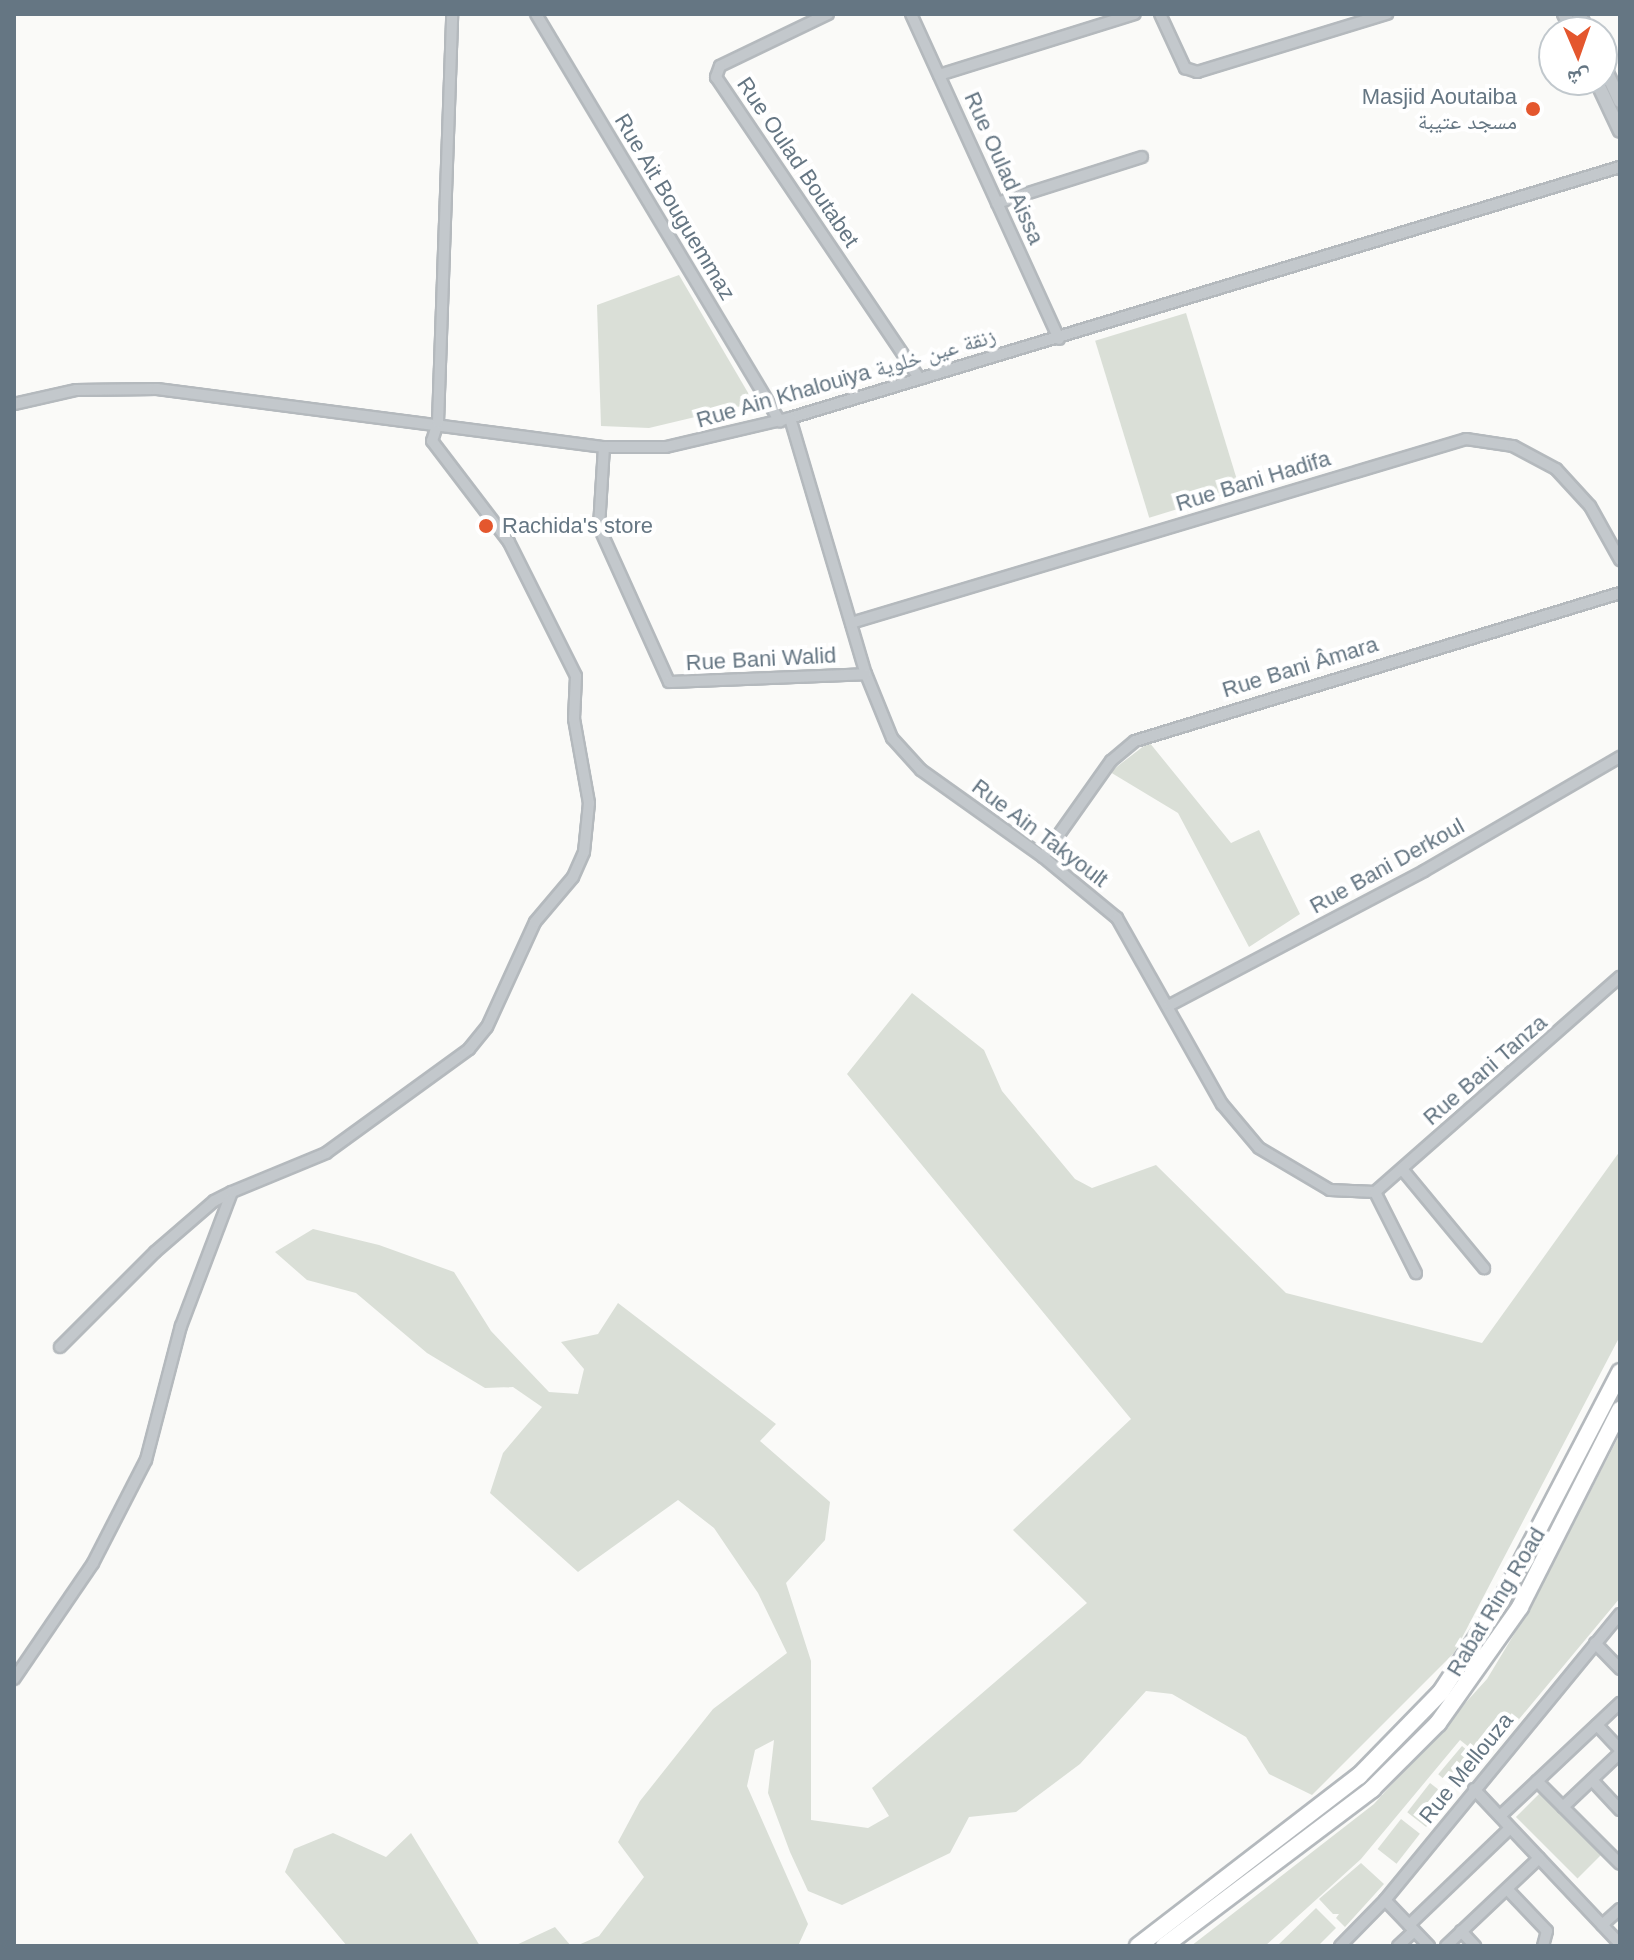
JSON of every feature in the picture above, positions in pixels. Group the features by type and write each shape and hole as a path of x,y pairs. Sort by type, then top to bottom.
{"highway":[{"name":"Rabat Ring Road","path":"1138,1946 1359,1776 1441,1692 1501,1601 1620,1372"},
{"name":"Rabat Ring Road","path":"1164,1946 1372,1789 1438,1723 1520,1607 1620,1410"}],"street":[{"path":"60,1347 155,1252 214,1201 326,1153 469,1049 487,1027 530,930 573,877 584,852 589,803 574,719 576,676 509,542 432,441 438,422 452,14"},
{"name":"Rue Ait Bouguemmaz","path":"536,14 785,420"},
{"name":"Rue Oulad Boutabet","path":"828,14 720,66 716,77 920,379"},
{"name":"Rue Oulad Aissa","path":"911,14 1059,339"},
{"path":"939,75 1135,14"},
{"path":"1160,14 1189,71 1387,14"},
{"path":"1604,96 1620,131"},
{"path":"997,203 1142,157"},
{"name":"Rue Ain Khalouiya زنقة عين خلوية","path":"14,404 76,390 126,388 438,422 604,447 666,447 785,420 1620,167"},
{"name":"Rue Ain Takyoult","path":"785,420 866,674 900,751 1043,857 1117,918 1170,1005 1222,1104 1259,1148 1330,1190 1375,1192"},
{"name":"Rue Bani Hadifa","path":"851,623 1466,439 1513,446 1556,469 1590,506 1620,560"},
{"name":"Rue Bani Walid","path":"604,447 599,527 667,680 675,684 866,674"},
{"name":"Rue Bani Âmara","path":"1043,857 1111,761 1142,737 1620,593"},
{"name":"Rue Bani Derkoul","path":"1170,1005 1424,871 1620,757"},
{"name":"Rue Bani Tanza","path":"1375,1192 1620,977"},
{"path":"1402,1169 1484,1268"},
{"path":"14,1679 99,1553 146,1460 181,1326 232,1192"},
{"path":"1375,1192 1416,1273"},
{"name":"Rue Mellouza","path":"1340,1946 1385,1900 1620,1614"},
{"path":"1595,1643 1620,1669"},
{"path":"1500,1816 1620,1703"},
{"path":"1563,1807 1620,1752 1597,1725"},
{"path":"1592,1780 1620,1810"},
{"path":"1537,1781 1620,1864"},
{"path":"1474,1789 1620,1944"},
{"path":"1398,1946 1411,1928 1510,1828"},
{"path":"1446,1946 1539,1858"},
{"path":"1507,1889 1547,1931 1543,1946"},
{"path":"1385,1900 1429,1946"},
{"path":"1602,1925 1620,1909"},
{"path":"1461,1931 1475,1946"}],"shaded area":[{"path":"679,275 754,403 649,428 601,426 597,305"},
{"path":"1186,313 1240,490 1149,518 1095,341"},
{"path":"1149,742 1231,843 1259,830 1300,914 1249,947 1178,813 1110,772"},
{"path":"912,993 984,1050 1002,1091 1075,1179 1092,1188 1156,1165 1286,1293 1482,1343 1620,1151 1620,1336 1454,1653 1312,1795 1269,1774 1246,1737 1172,1694 1146,1691 1080,1764 1016,1812 969,1817 950,1853 842,1905 808,1891 790,1852 768,1793 774,1740 755,1750 747,1786 808,1924 798,1946 576,1946 599,1936 644,1877 618,1842 640,1801 713,1709 787,1653 758,1593 714,1528 678,1500 578,1572 490,1493 503,1453 542,1407 513,1387 485,1388 427,1353 356,1293 307,1280 275,1252 313,1229 379,1245 454,1272 491,1331 549,1392 578,1394 584,1369 561,1342 598,1334 618,1303 776,1424 760,1441 830,1502 825,1540 786,1583 811,1661 811,1820 868,1828 889,1816 872,1788 1087,1603 1013,1530 1131,1419 847,1074"},
{"path":"1620,1434 1620,1598 1485,1760 1460,1740 1361,1859 1265,1946 1191,1946 1374,1804 1487,1679 1530,1608"},
{"path":"1462,1746 1480,1761 1456,1789 1438,1774"},
{"path":"1430,1783 1449,1798 1426,1827 1407,1812"},
{"path":"1540,1793 1602,1855 1577,1879 1516,1817"},
{"path":"1401,1819 1420,1834 1397,1864 1378,1849"},
{"path":"333,1833 386,1857 411,1833 480,1946 347,1946 285,1872 294,1849"},
{"path":"1361,1863 1384,1884 1345,1927 1336,1918 1339,1914 1333,1914 1319,1899"},
{"path":"1316,1908 1336,1928 1318,1946 1277,1946"},
{"path":"555,1927 571,1946 514,1946"}],"place":[{"name":"Masjid Aoutaiba مسجد عتيبة","path":"1533,109"},
{"name":"Rachida's store","path":"486,526"}]}
